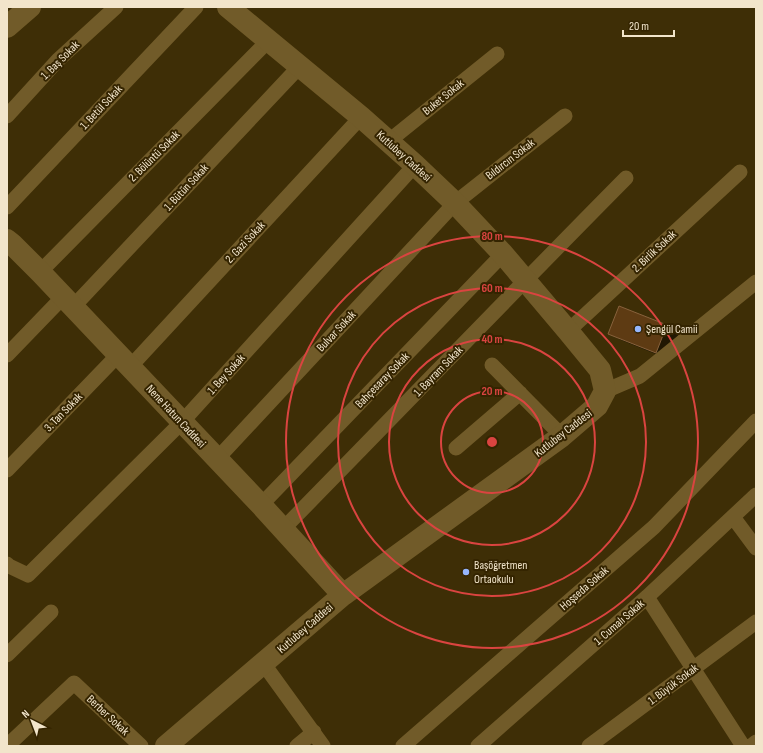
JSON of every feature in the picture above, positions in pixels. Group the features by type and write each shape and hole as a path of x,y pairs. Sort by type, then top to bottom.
{"main road":[{"path":"7,27 30,7"},
{"name":"Kutlubey Caddesi","path":"166,746 343,595 562,436 597,406 604,391 600,370 503,254 455,202 389,141 228,7"},
{"name":"Nene Hatun Caddesi","path":"9,244 40,272 284,529 343,595"}],"street":[{"name":"1. Baş Sokak","path":"7,116 58,60 116,7"},
{"name":"1. Betül Sokak","path":"7,207 196,7"},
{"name":"2. Bölüntü Sokak","path":"40,272 268,41"},
{"name":"Buket Sokak","path":"389,141 497,54"},
{"name":"1. Bütün Sokak","path":"7,355 68,302 300,66"},
{"name":"Bıldırcın Sokak","path":"455,202 565,116"},
{"name":"2. Gazi Sokak","path":"124,361 361,117"},
{"name":"1. Bey Sokak","path":"8,566 28,575 182,422 415,165"},
{"name":"2. Birlik Sokak","path":"568,330 740,172"},
{"name":"1. Bayram Sokak","path":"284,529 626,178"},
{"name":"Bulvar Sokak","path":"216,459 455,202"},
{"name":"Bahçesaray Sokak","path":"261,505 503,254"},
{"path":"604,391 640,376 756,282"},
{"name":"3. Tan Sokak","path":"7,470 124,361"},
{"path":"492,365 562,436"},
{"path":"456,448 520,393"},
{"name":"Hoşseda Sokak","path":"403,746 654,527 756,421"},
{"name":"1. Cumalı Sokak","path":"478,746 647,597 756,495"},
{"path":"733,517 756,548"},
{"path":"647,597 743,746"},
{"path":"7,655 51,612"},
{"name":"1. Büyük Sokak","path":"589,746 756,622"},
{"path":"263,663 323,746"},
{"name":"Berber Sokak","path":"7,746 74,683 141,746"},
{"path":"297,746 314,732"},
{"path":"751,746 756,742"}],"building":[{"name":"Şengül Camii","path":"619,306 667,325 656,353 608,334"}],"place":[{"name":"Şengül Camii","path":"638,329"},
{"name":"Başöğretmen Ortaokulu","path":"466,572"}]}
